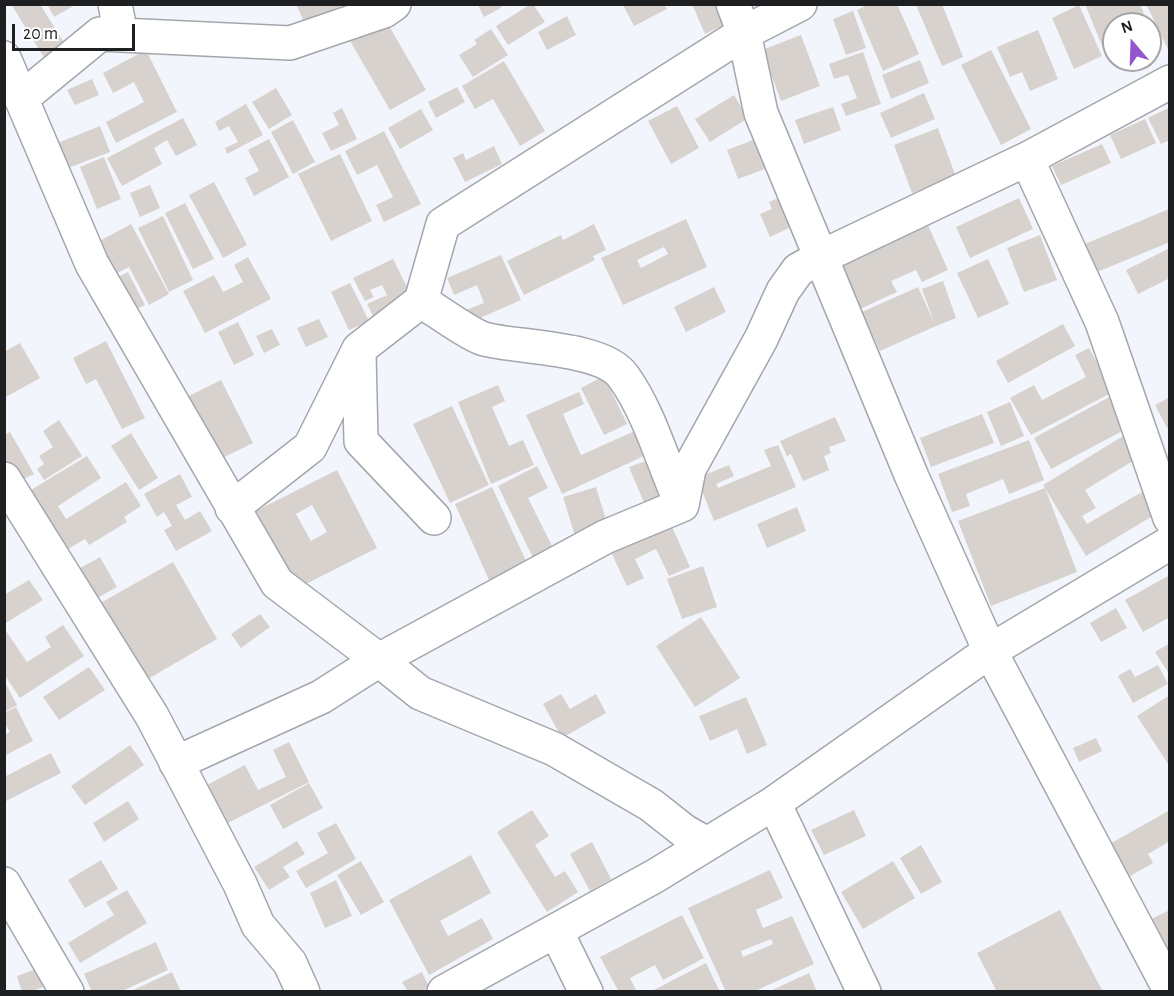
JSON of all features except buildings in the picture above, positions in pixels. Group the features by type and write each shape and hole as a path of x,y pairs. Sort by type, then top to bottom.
{"street":[{"path":"22,98 118,20 290,44 384,11 394,4"},
{"path":"232,508 310,447 359,349 421,301 443,224 739,19 800,4"},
{"path":"739,19 761,113 912,477 990,651 1170,990"},
{"path":"4,58 92,264 276,583 420,693 554,749 651,805 684,831 706,844"},
{"path":"682,505 689,469 761,339 783,291 798,270 1027,159 1170,82"},
{"path":"1027,159 1102,322 1170,518"},
{"path":"421,301 482,339 598,359 622,374 643,411 682,505"},
{"path":"359,349 362,441 434,519"},
{"path":"4,479 152,716 240,884 258,925 290,963 303,992"},
{"path":"176,763 321,697 379,660 605,537 682,505"},
{"path":"444,992 655,876 774,803 990,651 1170,543"},
{"path":"774,803 864,992"},
{"path":"4,884 68,992"},
{"path":"556,931 586,992"}]}
